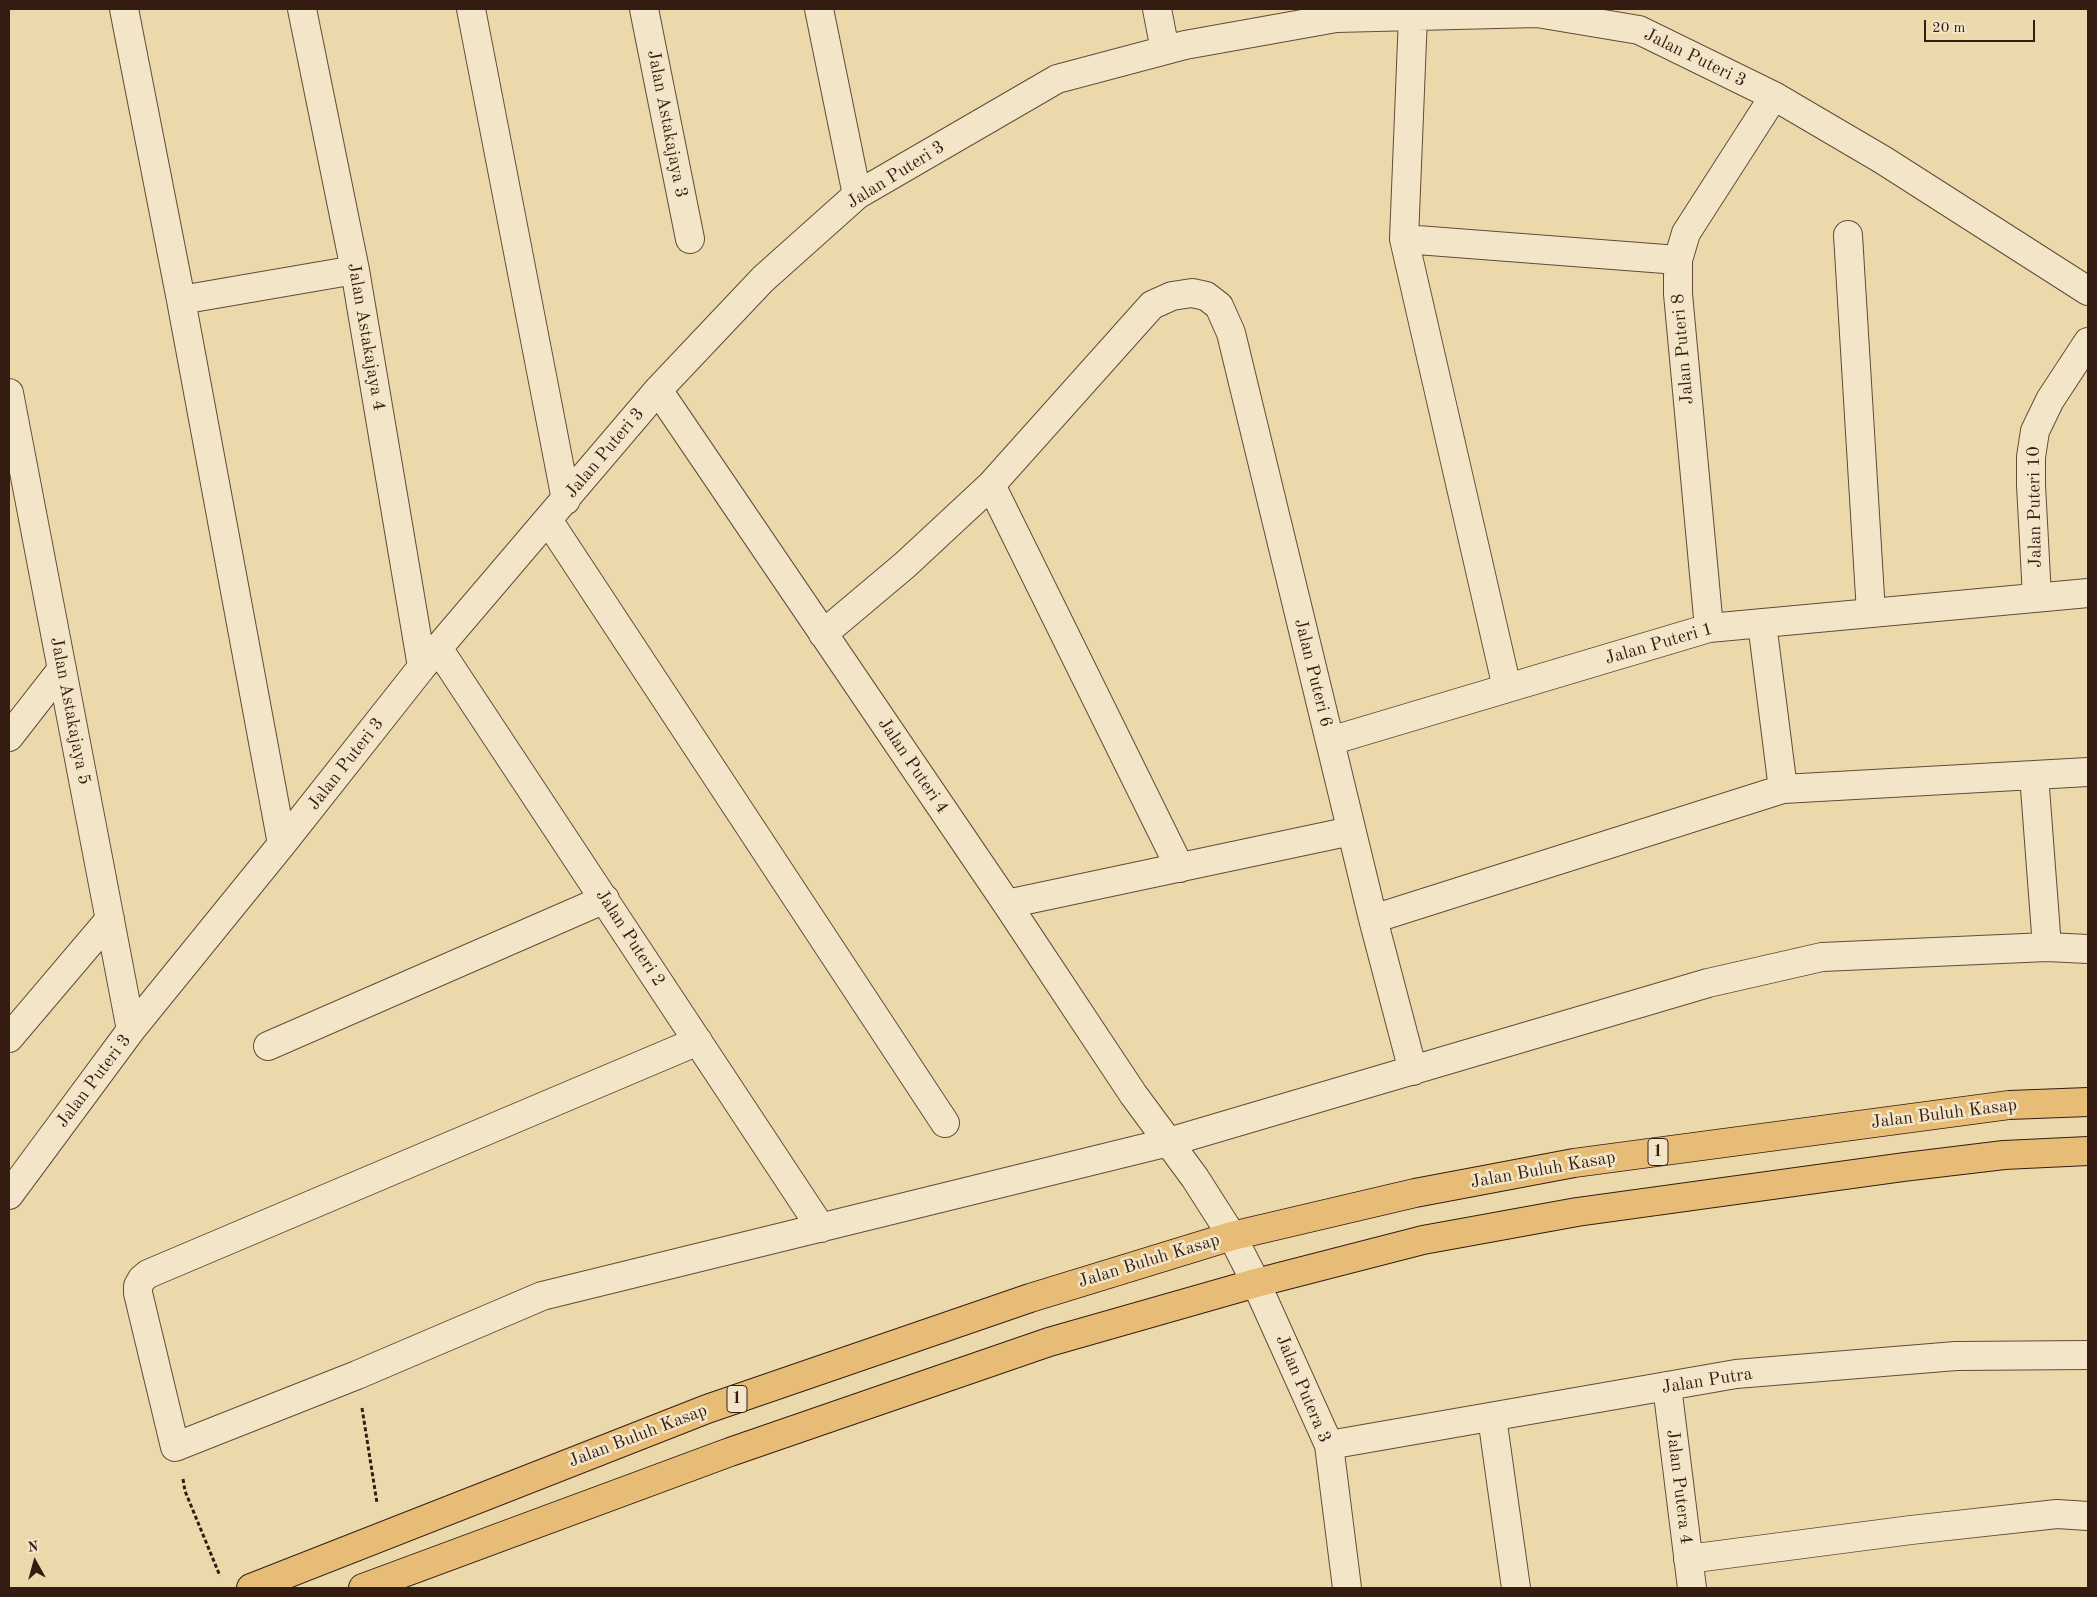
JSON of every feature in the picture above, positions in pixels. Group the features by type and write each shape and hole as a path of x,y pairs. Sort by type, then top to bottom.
{"highway":[{"name":"Jalan Buluh Kasap","path":"252,1588 707,1409 1030,1298 1232,1236 1415,1192 1574,1163 2009,1105 2088,1102"},
{"path":"363,1588 730,1452 1049,1342 1256,1283 1424,1240 1577,1212 1913,1166 2004,1155 2088,1151"}],"street":[{"path":"124,9 181,300 282,844"},
{"name":"Jalan Astakajaya 4","path":"302,9 430,657"},
{"path":"471,9 566,500"},
{"name":"Jalan Astakajaya 3","path":"644,9 690,240"},
{"path":"819,9 857,195"},
{"path":"1157,9 1165,50"},
{"name":"Jalan Puteri 3","path":"9,1195 131,1030 430,657 658,390 763,278 857,195 1057,79 1165,50 1335,13 1414,16 1537,13 1640,30 1774,96 1883,160 2088,290"},
{"path":"1414,16 1404,239 1507,688"},
{"name":"Jalan Puteri 8","path":"1709,628 1678,294 1678,260 1686,233 1774,96"},
{"path":"1848,235 1872,613"},
{"path":"1404,239 1678,260"},
{"path":"181,300 355,270"},
{"name":"Jalan Puteri 6","path":"991,485 1152,305 1172,296 1192,292 1206,296 1219,306 1231,332 1351,831 1413,1071"},
{"name":"Jalan Puteri 10","path":"2037,597 2031,457 2035,431 2050,400 2088,342"},
{"name":"Jalan Puteri 4","path":"658,390 1007,904 1133,1094 1195,1178 1232,1236"},
{"name":"Jalan Astakajaya 5","path":"9,392 131,1030"},
{"path":"823,634 905,565 991,485 1180,868"},
{"path":"548,520 945,1123"},
{"name":"Jalan Puteri 1","path":"1330,742 1709,628 2088,592"},
{"path":"1762,623 1783,789"},
{"name":"Jalan Puteri 2","path":"430,657 605,899 821,1228"},
{"path":"9,737 62,669"},
{"path":"1373,919 1783,789 2088,772"},
{"path":"2034,775 2047,947"},
{"path":"1007,904 1351,831"},
{"path":"268,1046 605,899"},
{"path":"9,1038 110,919"},
{"path":"698,1041 148,1274 138,1286 138,1293 175,1447 357,1375 542,1296 1169,1142 1708,984 1822,957 2047,947 2088,949"},
{"name":"Jalan Putera 3","path":"1232,1236 1256,1283 1329,1445 1347,1588"},
{"name":"Jalan Putra","path":"1329,1445 1736,1374 1956,1356 2088,1355"},
{"name":"Jalan Putera 4","path":"1667,1386 1692,1588"},
{"path":"1492,1417 1516,1588"},
{"path":"1688,1559 1911,1530 2056,1514 2088,1516"}],"path":[{"path":"357,1375 382,1537"},
{"path":"175,1447 185,1491 221,1579"}]}
